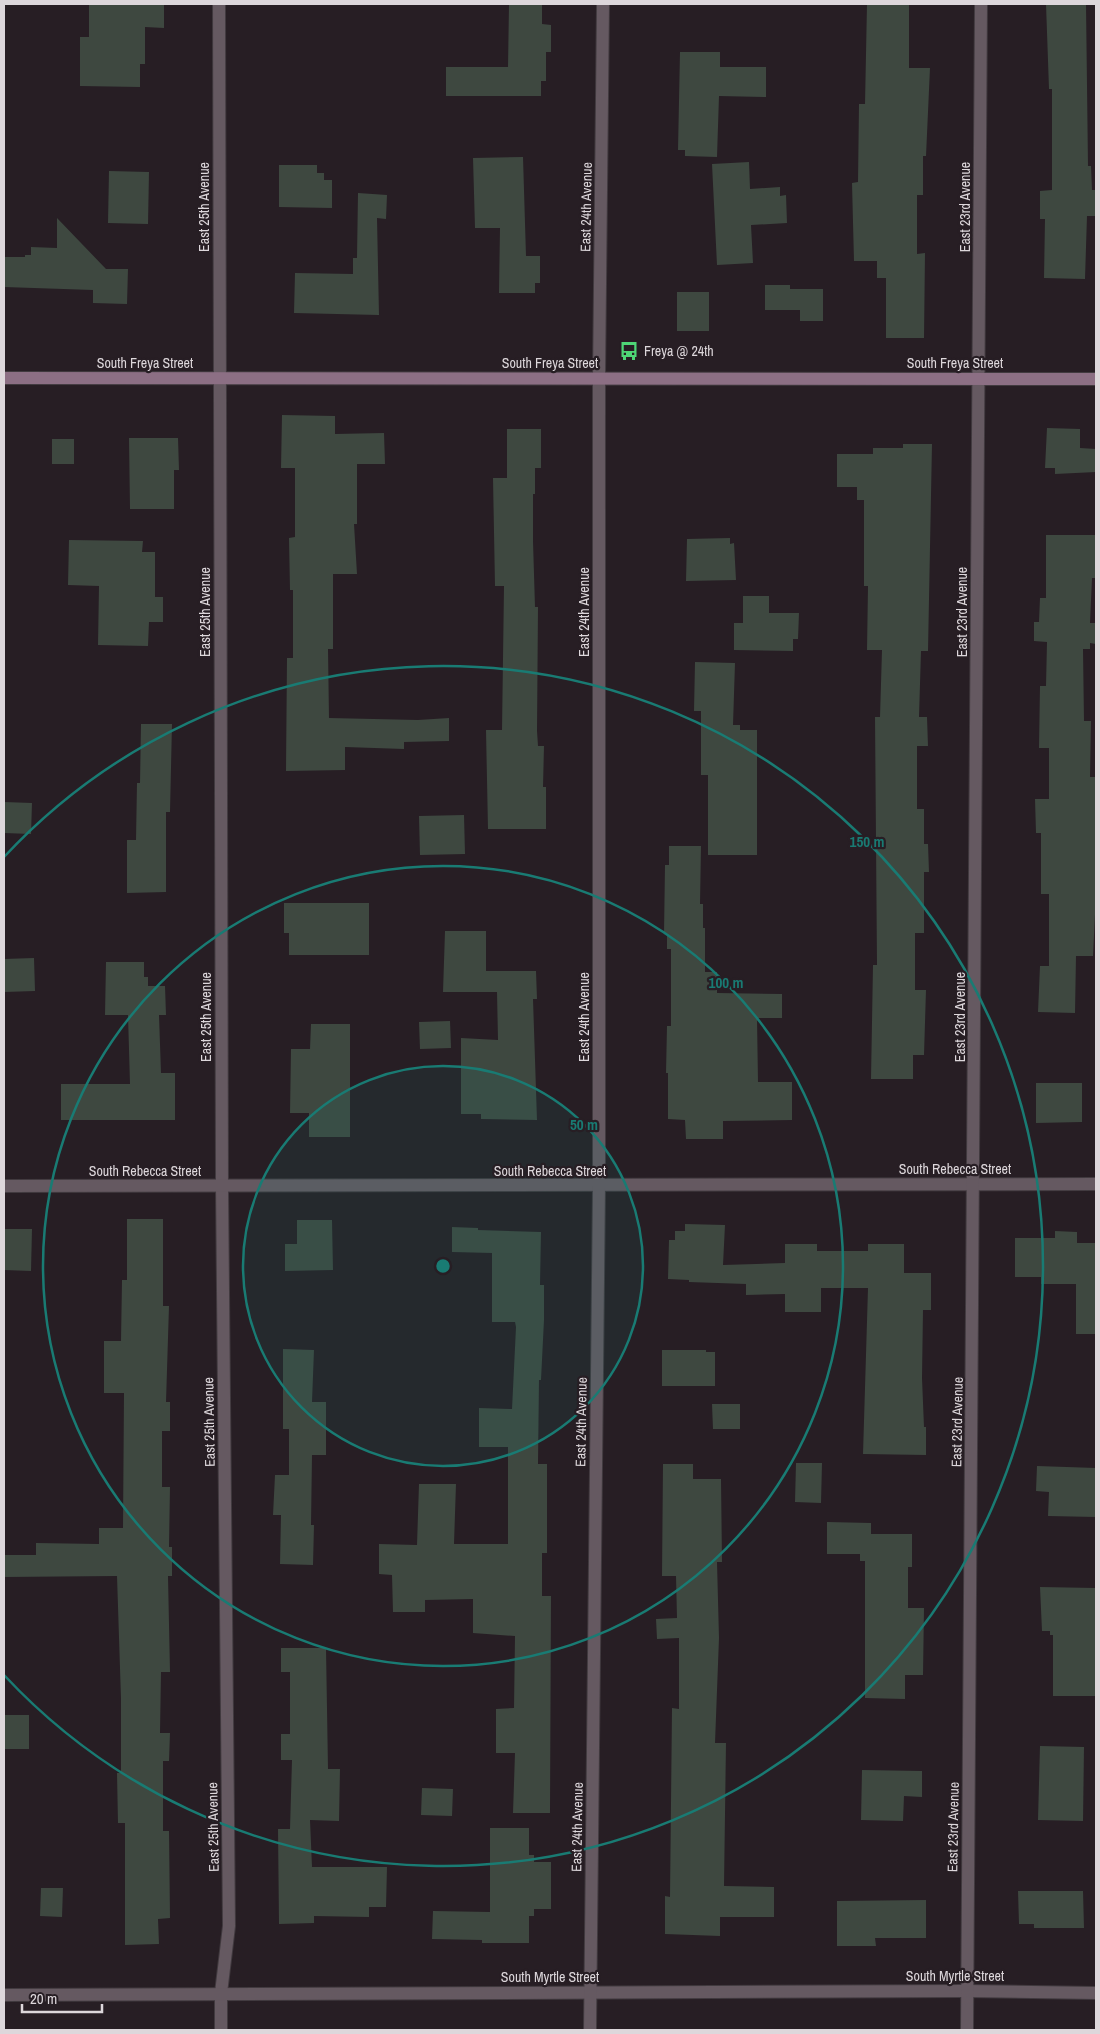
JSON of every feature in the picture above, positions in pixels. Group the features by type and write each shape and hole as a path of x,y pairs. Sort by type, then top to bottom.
{"main road":[{"name":"South Freya Street","path":"4,378 1096,379"}],"street":[{"name":"East 25th Avenue","path":"220,4 219,378 222,1186 229,1926 221,1993 220,2030"},
{"name":"East 24th Avenue","path":"590,2030 599,1186 599,378 602,4"},
{"name":"East 23rd Avenue","path":"967,2030 981,4"},
{"name":"South Rebecca Street","path":"4,1186 1096,1184"},
{"name":"South Myrtle Street","path":"4,1995 967,1991 1096,1993"}],"building":[{"path":"89,4 164,4 164,28 145,27 145,64 140,64 140,87 80,86 80,37 89,37"},
{"path":"509,4 542,4 542,24 551,25 551,52 546,52 546,81 541,81 541,96 446,96 446,67 508,67"},
{"path":"867,4 909,4 909,68 930,68 926,156 923,156 923,195 917,195 917,254 925,253 924,338 886,338 886,278 877,278 877,261 854,261 852,183 858,182 859,104 865,104"},
{"path":"1046,4 1086,4 1088,166 1091,166 1092,190 1096,190 1096,216 1087,216 1085,279 1044,278 1045,219 1040,219 1040,191 1052,190 1052,89 1049,89"},
{"path":"680,52 720,52 720,67 766,67 766,97 719,96 717,157 685,156 685,150 678,150"},
{"path":"523,157 526,256 540,256 540,283 535,283 535,293 499,293 500,228 475,228 473,158"},
{"path":"749,162 750,189 780,187 780,196 786,195 787,223 751,225 753,263 717,265 712,164"},
{"path":"279,165 317,165 317,173 324,173 324,180 332,180 332,208 279,207"},
{"path":"109,171 149,172 148,224 108,223"},
{"path":"358,193 387,195 386,219 377,218 379,315 294,313 295,273 353,274 353,258 357,258"},
{"path":"57,218 106,269 128,269 127,304 93,303 93,290 4,287 4,257 25,257 25,255 31,255 31,247 57,248"},
{"path":"765,285 790,285 790,289 823,289 823,321 800,321 800,310 765,310"},
{"path":"677,292 709,292 709,331 677,331"},
{"path":"282,415 335,416 335,434 384,433 385,464 357,464 357,524 354,524 357,574 333,574 333,649 328,649 329,718 418,720 449,718 449,741 404,742 404,749 345,747 345,770 286,771 287,658 293,658 293,590 290,590 289,538 295,537 295,468 281,468"},
{"path":"1047,428 1080,429 1080,448 1096,449 1096,472 1055,474 1055,468 1045,468"},
{"path":"507,429 541,429 541,468 535,468 535,494 533,494 533,541 535,607 538,607 537,731 538,746 544,746 543,787 546,787 546,829 488,829 486,730 502,730 504,586 495,586 493,478 507,478"},
{"path":"129,438 178,438 179,470 174,470 174,509 130,509"},
{"path":"52,439 74,439 74,464 52,464"},
{"path":"903,444 932,444 928,651 921,651 919,717 927,717 928,746 917,746 917,809 924,809 924,844 928,844 929,872 924,872 924,933 915,933 915,990 926,990 924,1055 913,1055 913,1079 871,1079 873,965 877,965 875,717 880,717 882,650 867,650 868,586 864,586 864,500 857,500 857,487 837,487 837,454 873,454 873,448 903,448"},
{"path":"1046,535 1096,535 1096,578 1092,578 1090,623 1096,623 1096,644 1090,643 1090,649 1083,649 1084,721 1091,721 1090,777 1096,777 1096,894 1093,956 1076,956 1075,1013 1038,1012 1040,966 1049,966 1049,894 1041,894 1041,833 1036,833 1035,799 1049,799 1049,748 1039,748 1040,686 1046,686 1047,642 1034,641 1034,622 1039,622 1040,598 1046,598"},
{"path":"730,538 730,544 734,543 736,580 686,581 687,539"},
{"path":"69,540 143,541 142,552 155,552 155,597 163,597 163,622 149,622 148,646 98,645 99,586 68,585"},
{"path":"743,596 769,596 769,613 799,613 798,639 793,639 793,651 734,650 734,623 743,623"},
{"path":"695,662 735,663 733,725 740,725 740,730 757,730 757,855 708,855 708,775 701,775 701,711 694,711"},
{"path":"141,724 172,724 170,812 166,812 166,892 127,893 127,840 136,840 137,783 140,783"},
{"path":"4,802 32,803 31,834 4,833"},
{"path":"464,815 465,854 420,855 419,816"},
{"path":"669,846 701,846 700,904 703,904 703,928 705,928 705,972 717,972 717,993 782,994 782,1018 757,1018 758,1082 792,1082 792,1120 723,1121 723,1139 686,1139 685,1120 668,1119 668,1073 666,1073 667,1026 671,1026 671,949 667,949 667,935 664,934 665,865 669,865"},
{"path":"284,903 369,903 369,955 289,955 289,933 284,933"},
{"path":"445,931 486,931 486,971 536,971 537,999 533,999 537,1120 481,1119 481,1114 461,1114 461,1038 498,1040 497,992 443,992"},
{"path":"34,958 35,991 4,992 4,959"},
{"path":"106,962 144,962 144,977 148,977 148,986 165,986 166,1015 159,1015 161,1073 175,1073 175,1120 61,1120 61,1084 130,1084 128,1015 105,1015"},
{"path":"450,1021 451,1048 420,1049 419,1022"},
{"path":"311,1024 350,1024 350,1137 309,1137 309,1113 290,1113 291,1049 310,1049"},
{"path":"1036,1083 1082,1083 1082,1122 1036,1123"},
{"path":"127,1219 163,1219 163,1306 169,1306 166,1402 170,1402 170,1431 162,1431 162,1487 170,1487 169,1547 172,1547 172,1576 168,1576 170,1672 161,1672 160,1733 170,1733 169,1761 163,1761 163,1831 169,1831 170,1918 158,1919 159,1944 125,1945 125,1823 118,1823 117,1773 121,1773 121,1699 117,1576 4,1577 4,1555 36,1555 36,1543 99,1544 99,1528 123,1528 124,1393 104,1393 104,1341 121,1341 122,1280 127,1280"},
{"path":"297,1220 332,1220 333,1270 285,1271 285,1244 297,1244"},
{"path":"685,1224 725,1225 723,1265 785,1263 785,1244 817,1244 817,1251 868,1251 868,1244 904,1244 904,1273 931,1273 931,1310 923,1310 922,1378 926,1455 863,1454 868,1288 821,1288 821,1312 785,1312 785,1294 746,1295 746,1284 689,1282 689,1280 668,1279 669,1240 675,1240 675,1231 685,1231"},
{"path":"452,1227 478,1228 478,1230 541,1232 540,1285 544,1285 544,1320 541,1380 539,1380 538,1464 547,1464 547,1553 542,1553 542,1596 551,1596 550,1813 513,1813 515,1753 496,1753 496,1709 514,1708 515,1636 473,1633 473,1599 425,1600 425,1612 393,1612 392,1575 379,1574 379,1544 417,1545 419,1484 456,1484 454,1544 508,1544 508,1447 479,1447 479,1408 512,1409 516,1327 515,1322 492,1322 492,1253 452,1252"},
{"path":"4,1229 32,1229 31,1271 4,1270"},
{"path":"1055,1231 1077,1232 1077,1243 1095,1243 1096,1334 1076,1334 1076,1284 1041,1284 1041,1277 1015,1277 1015,1238 1055,1238"},
{"path":"283,1349 314,1350 312,1402 326,1402 326,1455 312,1455 311,1525 314,1525 313,1565 280,1564 281,1515 273,1515 275,1475 289,1475 289,1429 283,1429"},
{"path":"662,1350 706,1350 706,1352 715,1352 715,1386 662,1386"},
{"path":"712,1404 740,1404 740,1429 713,1429"},
{"path":"796,1463 822,1463 821,1503 795,1502"},
{"path":"663,1464 693,1464 693,1479 721,1479 722,1562 717,1562 719,1638 715,1743 726,1743 724,1886 774,1887 774,1917 720,1917 720,1936 665,1934 665,1896 670,1897 672,1708 679,1709 679,1638 657,1639 656,1619 677,1618 676,1576 662,1576"},
{"path":"1037,1466 1096,1468 1096,1517 1048,1516 1049,1492 1036,1491"},
{"path":"827,1522 871,1523 871,1534 912,1534 912,1567 908,1567 908,1608 924,1608 923,1675 905,1675 905,1699 865,1698 865,1561 860,1561 860,1554 827,1554"},
{"path":"1040,1587 1096,1588 1096,1696 1053,1696 1053,1635 1050,1635 1050,1631 1042,1631"},
{"path":"281,1648 326,1648 328,1769 340,1769 339,1821 310,1820 312,1867 387,1867 386,1907 369,1907 369,1917 314,1916 314,1923 279,1924 278,1829 290,1829 292,1760 281,1760 281,1734 290,1734 290,1672 281,1672"},
{"path":"4,1715 29,1715 29,1749 4,1749"},
{"path":"1040,1746 1084,1747 1083,1821 1038,1820"},
{"path":"862,1770 922,1771 922,1797 904,1796 903,1821 861,1820"},
{"path":"422,1788 453,1789 452,1816 421,1815"},
{"path":"490,1828 529,1828 529,1855 534,1855 534,1862 551,1862 551,1909 534,1909 534,1916 529,1916 529,1943 482,1943 482,1940 432,1939 433,1911 490,1912"},
{"path":"41,1888 63,1888 62,1917 40,1916"},
{"path":"1018,1891 1083,1891 1084,1928 1034,1928 1034,1924 1019,1924"},
{"path":"926,1900 926,1938 875,1938 876,1946 837,1946 837,1901"}],"place":[{"name":"Freya @ 24th","path":"629,351"}]}
